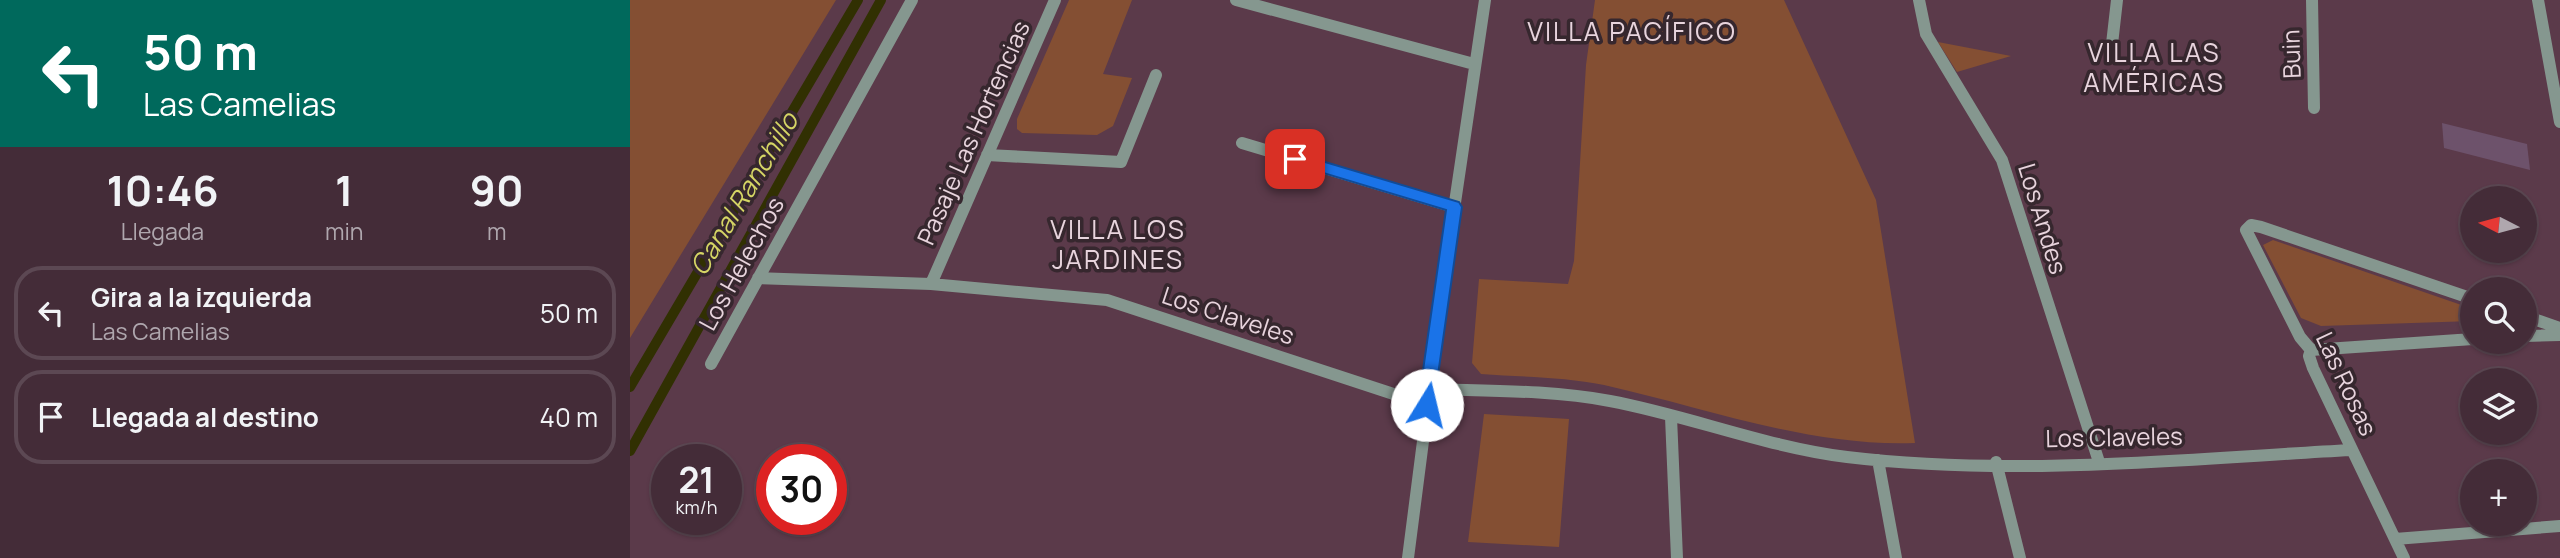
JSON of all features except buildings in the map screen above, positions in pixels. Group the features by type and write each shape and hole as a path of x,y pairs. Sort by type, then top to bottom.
{"street":[{"name":"Los Helechos","path":"711,364 912,0"},
{"name":"Pasaje Las Hortencias","path":"931,284 1055,0"},
{"path":"1236,0 1474,64"},
{"path":"1408,558 1454,207 1485,0"},
{"name":"Los Andes","path":"1919,0 1926,34 2002,160 2099,462"},
{"path":"2112,44 2117,0"},
{"name":"Buin","path":"2312,0 2314,108"},
{"path":"2538,0 2560,122"},
{"path":"987,155 1121,162 1156,75"},
{"path":"1242,142 1454,207"},
{"name":"Las Rosas","path":"2404,558 2313,368 2309,356 2311,350 2300,337 2246,230 2251,225 2261,227 2460,295"},
{"name":"Los Claveles","path":"758,278 931,284 1107,300 1427,405"},
{"path":"2537,320 2560,328"},
{"path":"2537,336 2560,335"},
{"path":"2311,350 2321,347 2460,340"},
{"name":"Los Claveles","path":"1430,389 1581,397 1826,453 1878,460 2099,462 2233,458 2351,450"},
{"path":"1671,416 1677,558"},
{"path":"1878,460 1896,558"},
{"path":"1996,462 2020,558"},
{"path":"2395,539 2560,526"}],"shaded area":[{"path":"630,0 836,0 630,338"},
{"path":"1069,0 1132,0 1103,74 1132,78 1113,126 1097,135 1022,133 1017,129 1017,119"},
{"path":"1595,0 1784,0 1876,200 1915,443 1875,443 1797,432 1589,382 1481,374 1472,363 1479,279 1568,284 1574,261 1586,65"},
{"path":"1938,42 2011,56 1957,72"},
{"path":"2273,240 2460,305 2460,321 2321,326 2301,318 2263,245"},
{"path":"1484,414 1569,419 1559,547 1468,542"}],"waterway":[{"name":"Canal Ranchillo","path":"630,387 858,0"},
{"path":"630,451 881,0"}],"district":[{"name":"VILLA PACÍFICO","path":"1632,32"},
{"name":"VILLA LAS AMÉRICAS","path":"2154,68"},
{"name":"VILLA LOS JARDINES","path":"1118,245"}],"route":[{"path":"1295,159 1454,207 1427,405"}]}
